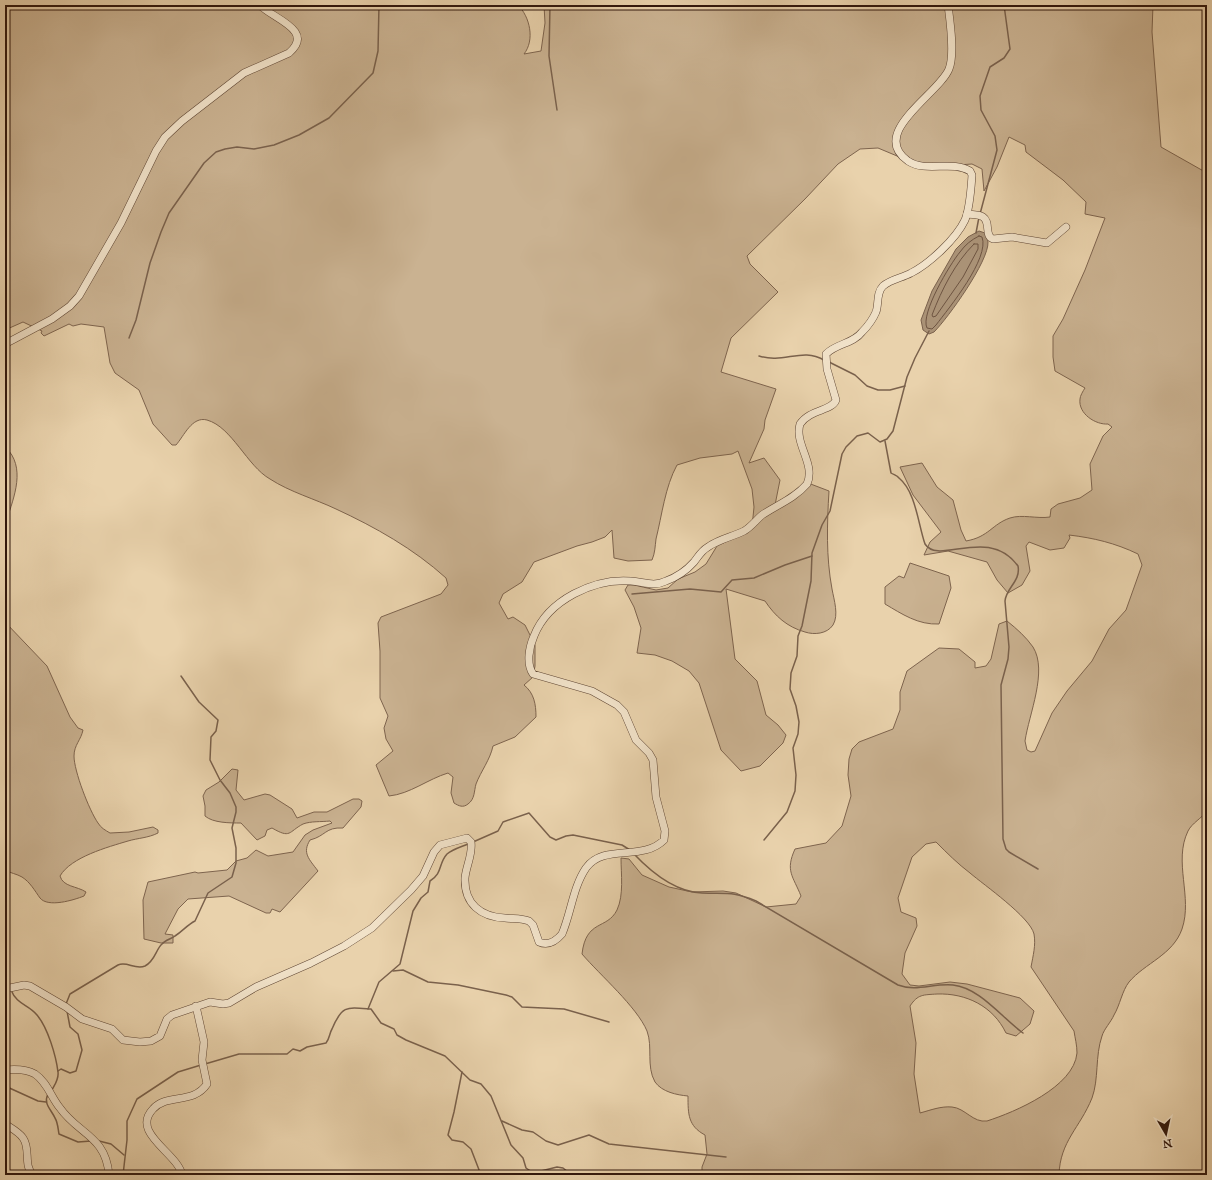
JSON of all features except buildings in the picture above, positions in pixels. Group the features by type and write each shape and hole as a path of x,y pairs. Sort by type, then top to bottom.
{"street":[{"path":"5,344 52,319 70,306 80,296 121,223 156,151 165,137 182,121 244,73 289,53 294,49 296,36 290,25 260,5"},
{"path":"5,989 24,985 30,986 85,1021 112,1029 123,1040 140,1042 156,1039 160,1036 169,1017 179,1011 210,1002 223,1004 229,1003 256,988 311,963 372,928 411,890 423,876 434,852 445,843 467,838 471,842 471,853 465,882 469,900 475,908 491,916 529,921 533,925 539,942 544,944 556,940 562,934 582,876 590,863 612,853 633,853 649,849 664,840 665,831 656,797 653,760 649,753 636,740 627,716 617,705 592,691 533,674 529,665 529,650 537,628 558,604 573,595 593,586 624,581 656,585 668,581 687,569 706,548 745,530 764,514 787,501 805,487 808,482 809,473 799,439 800,424 809,414 833,405 836,400 827,369 826,354 834,348 852,341 862,333 875,313 880,289 886,284 911,273 930,260 956,232 967,214 972,175 970,171 962,168 936,168 914,164 905,158 900,151 896,137 902,123 938,86 950,67 951,49 948,5"},
{"path":"967,214 986,219 990,238 993,239 1012,237 1047,243 1066,227"},
{"path":"182,1175 172,1157 149,1133 147,1122 148,1116 156,1106 195,1095 207,1084 202,1060 204,1042 196,1006"},
{"path":"5,1070 23,1070 33,1073 39,1077 48,1087 66,1116 90,1135 96,1143 104,1156 109,1175"},
{"path":"5,1124 25,1141 28,1166 33,1175"}],"shaded area":[{"path":"5,5 518,5 526,16 530,29 529,42 524,54 541,51 545,23 544,5 1153,5 1152,32 1161,147 1207,173 1207,811 1190,828 1184,843 1182,867 1185,892 1185,917 1182,929 1172,946 1129,982 1116,1011 1104,1031 1098,1051 1096,1083 1092,1098 1071,1135 1063,1153 1059,1175 702,1175 702,1167 707,1154 705,1135 695,1128 690,1119 688,1096 666,1091 655,1082 652,1076 650,1063 649,1037 642,1022 627,1002 582,954 584,943 588,935 597,926 613,916 617,910 621,898 621,858 629,859 642,875 669,887 692,892 723,891 736,893 766,907 796,904 801,896 790,868 795,849 826,843 842,826 851,796 848,775 849,759 852,749 859,742 893,729 900,710 900,692 907,671 939,648 959,649 975,662 975,668 986,666 991,659 999,624 1007,621 1018,630 1033,647 1037,657 1039,668 1038,680 1025,741 1027,750 1031,752 1035,751 1052,713 1067,691 1092,661 1109,629 1126,610 1142,565 1138,554 1104,542 1069,535 1070,538 1064,548 1050,550 1029,542 1026,546 1030,571 1022,585 1008,593 997,580 987,562 948,551 924,555 930,542 941,532 913,495 900,467 922,463 937,487 953,500 961,530 966,541 980,537 1010,518 1019,516 1050,517 1051,509 1058,504 1080,498 1092,490 1090,464 1103,436 1112,427 1108,424 1098,423 1089,418 1085,414 1080,404 1081,395 1085,388 1055,371 1053,336 1063,319 1085,270 1105,218 1085,214 1086,202 1063,180 1026,152 1025,145 1009,137 997,167 984,191 982,169 972,164 943,166 909,161 878,148 860,149 838,164 747,256 750,264 778,292 731,338 721,372 776,389 765,420 764,429 749,463 764,458 780,480 774,510 808,483 829,491 827,528 828,553 836,617 833,625 824,632 809,633 787,624 765,601 726,589 735,659 757,681 766,715 778,725 786,735 783,743 760,766 741,771 721,750 699,683 689,671 672,661 655,655 637,653 641,628 634,607 625,590 628,585 656,590 668,588 678,579 695,572 706,564 717,546 745,533 752,527 754,507 752,489 738,451 732,454 700,458 677,465 667,492 652,560 628,561 614,558 612,530 605,537 534,562 522,582 503,594 499,603 508,619 513,617 525,625 535,645 535,666 533,677 524,685 534,699 536,717 515,737 493,746 490,756 476,784 473,797 466,805 461,806 454,803 451,793 453,777 448,773 397,795 389,796 376,765 393,751 386,739 384,728 388,716 380,698 380,651 378,623 381,617 441,594 448,585 446,578 434,567 380,531 328,505 286,488 270,479 254,465 232,438 216,424 207,420 197,421 189,428 176,445 172,445 153,424 139,390 115,373 110,363 104,327 81,324 73,326 69,324 44,336 41,333 42,331 23,322 5,330","holes":["936,842 961,866 1016,910 1031,927 1035,942 1031,967 1074,1031 1077,1053 1073,1065 1066,1077 1055,1087 1027,1104 987,1121 977,1120 961,1110 952,1107 940,1108 920,1113 914,1074 916,1043 910,1006 918,997 924,995 948,994 958,996 978,1003 994,1015 1006,1033 1016,1036 1030,1024 1034,1011 1020,998 967,984 950,982 919,986 910,985 902,974 905,953 917,926 916,918 901,912 898,898 912,857 926,844"]},
{"path":"5,450 9,451 14,459 17,468 17,478 14,497 5,525"},
{"path":"910,563 949,576 951,588 939,624 917,621 885,604 885,587 899,576 904,578"},
{"path":"5,622 47,666 70,717 78,728 83,730 75,749 74,756 76,771 86,800 99,825 110,833 129,832 153,827 158,830 158,833 154,835 128,841 101,850 72,863 60,876 67,884 86,892 84,896 68,901 55,903 44,901 25,879 5,870"},
{"path":"232,769 238,770 236,790 244,800 265,794 270,795 292,809 297,818 314,812 327,812 353,799 359,799 362,801 361,807 343,828 329,830 310,840 307,849 308,856 318,871 280,912 272,909 270,913 266,913 229,896 188,899 178,909 165,934 173,935 173,943 161,943 144,939 143,900 148,882 195,872 227,870 236,861 247,858 256,850 268,856 293,852 305,835 313,830 332,823 330,821 306,823 286,834 272,828 267,830 265,836 257,840 241,823 222,822 208,818 205,816 203,796 206,790 219,782"}],"water":[{"path":"979,231 985,233 988,241 987,251 982,262 967,289 948,315 934,332 929,334 923,330 921,320 932,291 956,249 968,237"}],"waterway":[{"path":"129,338 136,320 150,263 169,213 204,163 216,152 225,149 237,147 254,149 274,145 299,135 329,118 373,73 378,51 379,5"},
{"path":"550,5 549,56 557,110"},
{"path":"980,214 997,150 995,136 981,110 980,96 990,67 1004,58 1010,49 1004,5"},
{"path":"976,233 979,217"},
{"path":"764,840 787,812 795,791 796,775 793,748 798,734 799,722 796,706 790,689 791,673 797,656 798,636 802,626 811,581 812,553 822,525 830,511 842,454 846,447 857,436 868,433 880,442 887,439 893,431 907,377 929,331"},
{"path":"759,356 777,358 808,355 816,356 824,360"},
{"path":"829,362 855,375 867,386 878,390 890,390 905,386"},
{"path":"885,441 891,473 898,477 909,491 916,509 925,544 932,550 941,551 979,547 993,548 1006,554 1018,566 1017,576 1006,596 1005,601 1009,647 1008,659 1001,685 1003,839 1006,849 1009,852 1038,869"},
{"path":"632,594 690,589 721,592 732,580 754,578 812,556"},
{"path":"66,1004 70,994 118,965 125,964 141,967 148,964 163,943 195,921 208,893 232,877 236,863 236,848 232,828 236,807 230,793 220,780 210,760 211,737 216,731 218,720 199,702 181,676"},
{"path":"473,842 498,831 503,822 529,813 550,837 556,840 573,835 622,845 630,850"},
{"path":"368,1009 379,982 400,964 413,911 421,898 428,892 430,881 439,872 442,861 447,854 454,849 468,844"},
{"path":"634,854 656,874 673,885 683,889 702,893 735,894 756,901 898,985 912,988 939,985 963,987 981,997 1023,1033"},
{"path":"393,971 403,970 428,982 458,985 506,995 512,997 522,1007 564,1009 609,1022"},
{"path":"5,973 9,985"},
{"path":"11,990 19,1002 34,1011 45,1027 53,1050 58,1072 57,1079 52,1090"},
{"path":"205,1064 239,1054 287,1054 293,1049 300,1051 307,1047 326,1043 339,1015 342,1012 351,1008 371,1009 381,1023 394,1029 397,1035 445,1056 470,1080 481,1084 491,1096 511,1145 523,1158 526,1168 532,1172 537,1172 557,1167 563,1168 572,1175"},
{"path":"58,1071 61,1069 70,1073 76,1071 82,1050 78,1034 70,1027 67,1011"},
{"path":"123,1175 127,1140 127,1121 137,1099 178,1072 201,1065"},
{"path":"462,1072 448,1135 452,1140 463,1142 471,1149 481,1175"},
{"path":"5,1086 38,1101 46,1102"},
{"path":"48,1094 46,1101 56,1120 59,1134 78,1142 91,1141"},
{"path":"502,1121 522,1130 533,1132 546,1141 558,1145 589,1135 609,1144 726,1157"},
{"path":"99,1141 111,1144 124,1155"}]}
